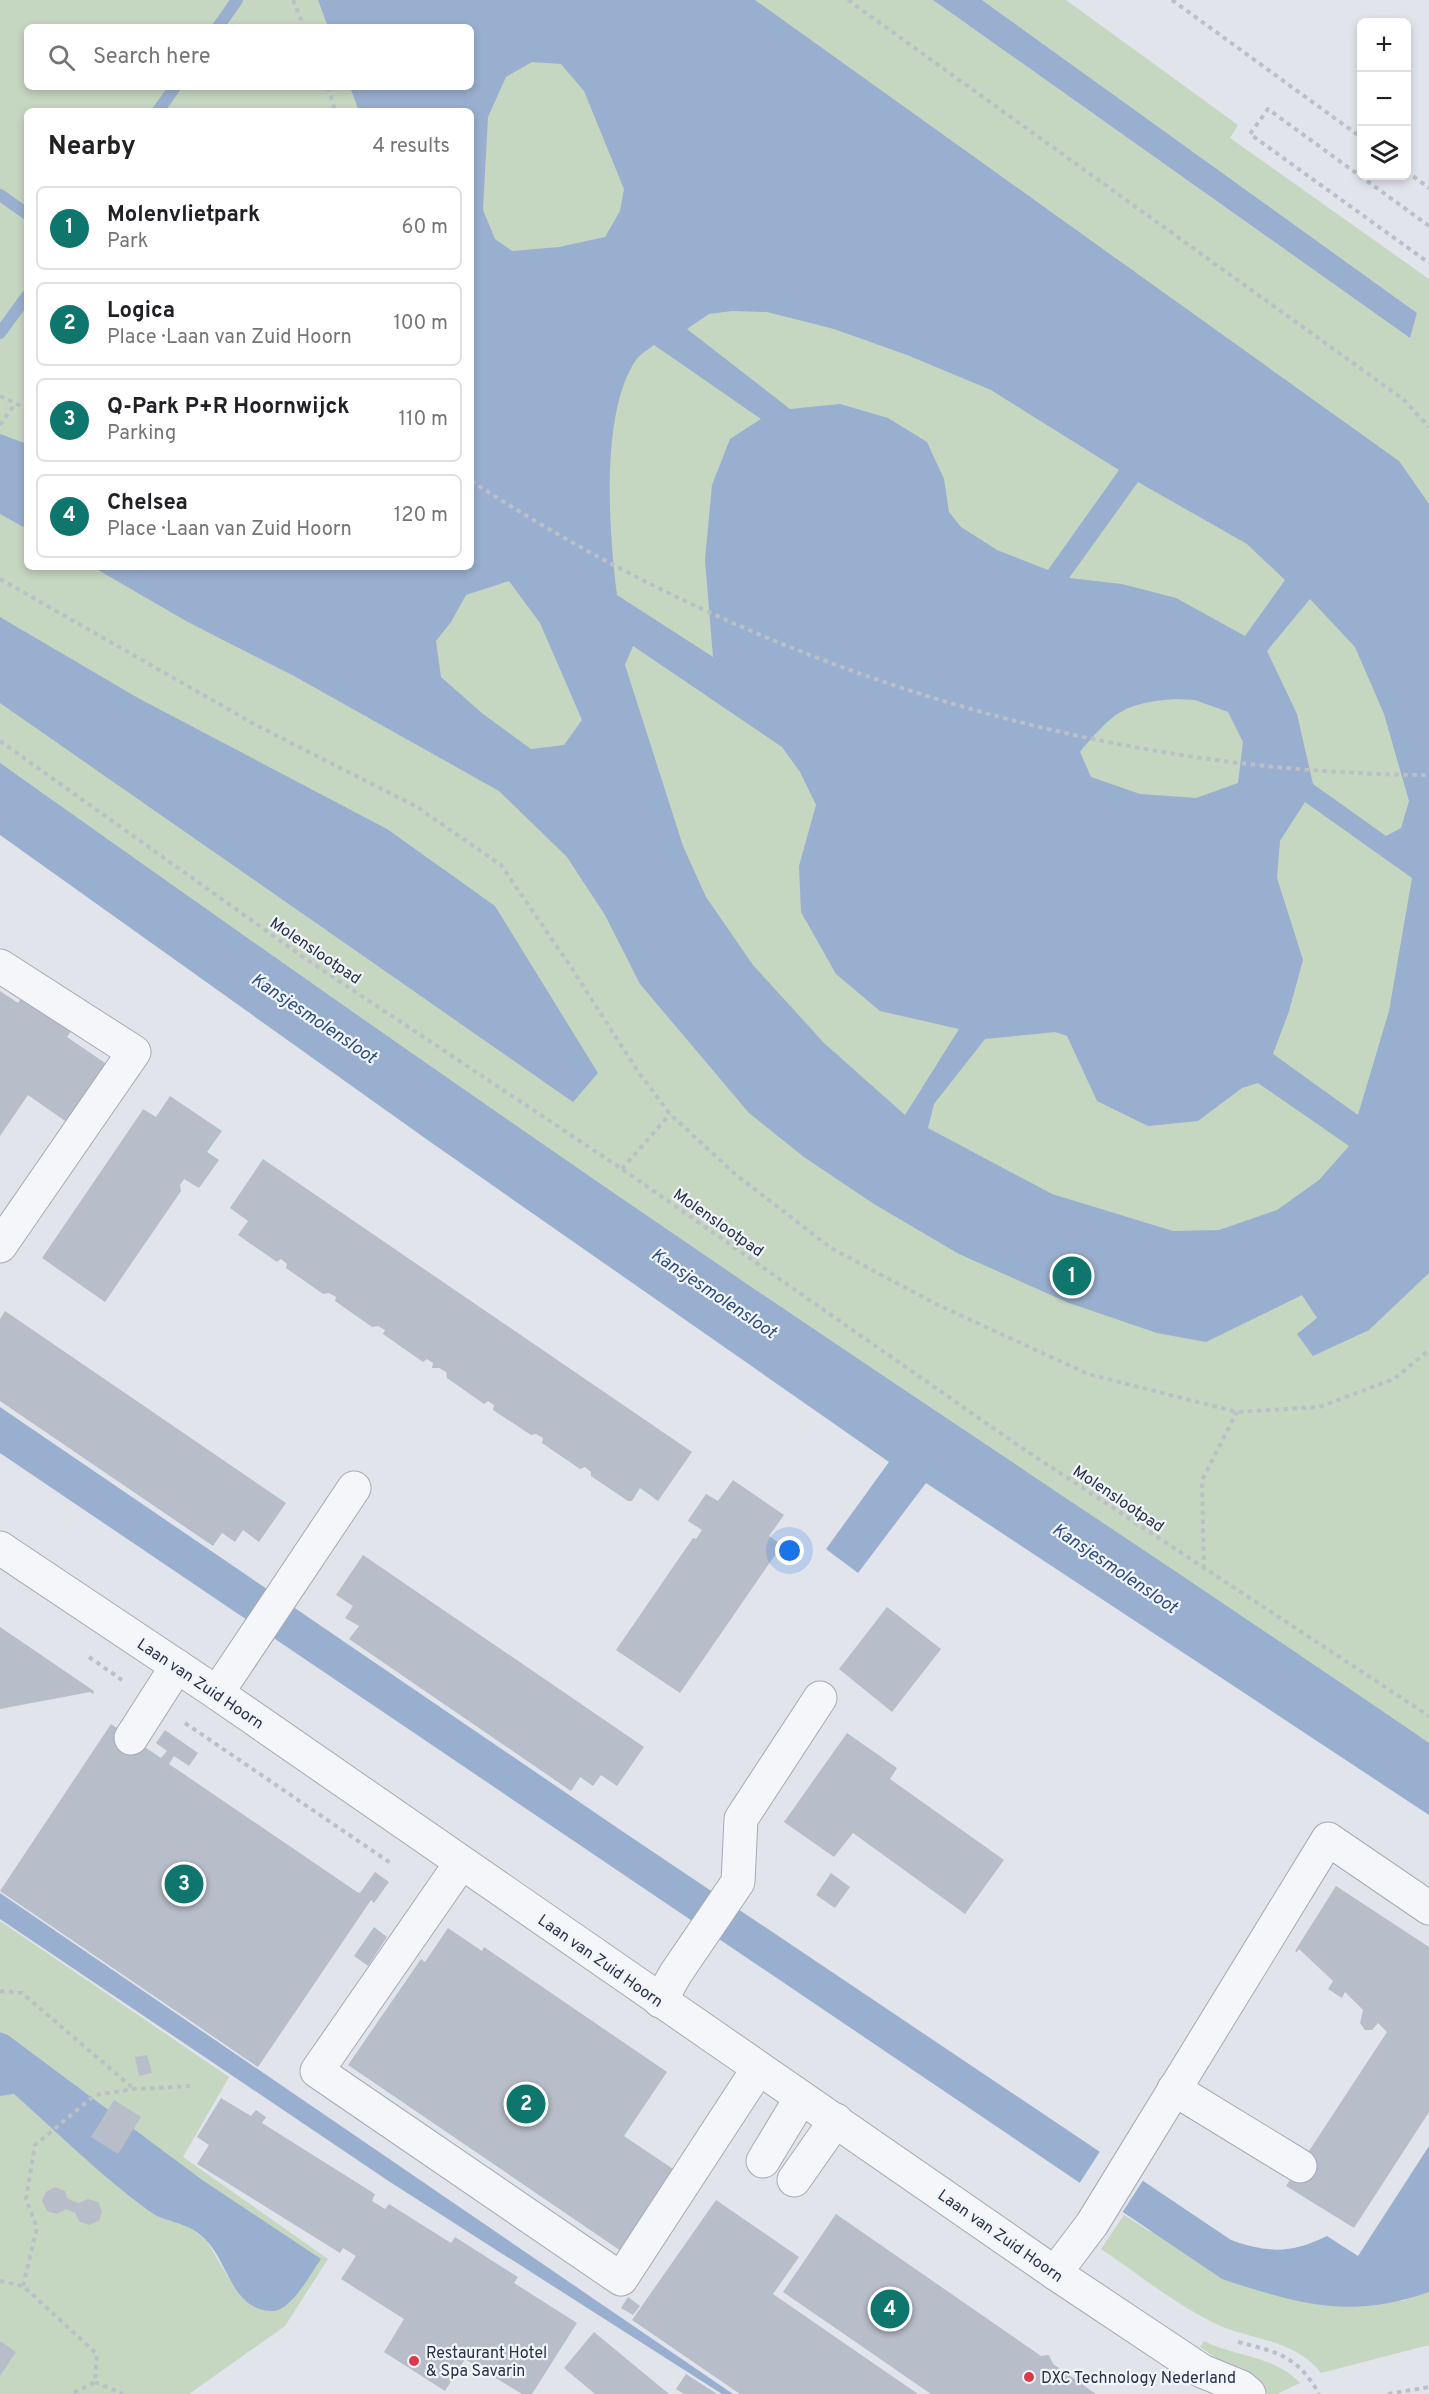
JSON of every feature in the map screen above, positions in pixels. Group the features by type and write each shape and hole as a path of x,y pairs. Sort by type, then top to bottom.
{"street":[{"path":"0,966 134,1052 0,1246"},
{"path":"217,1693 354,1488"},
{"name":"Laan van Zuid Hoorn","path":"0,1548 217,1693 758,2069 836,2120 1055,2273 1207,2383 1241,2387 1249,2394"},
{"path":"131,1738 177,1666"},
{"path":"660,2001 738,1882 741,1819 820,1698"},
{"path":"1055,2273 1092,2224 1141,2147 1174,2089 1328,1839 1429,1908"},
{"path":"460,1863 317,2071 621,2278 758,2069"},
{"path":"1174,2089 1300,2166"},
{"path":"763,2161 801,2098"},
{"path":"794,2180 836,2120"}],"path":[{"path":"293,0 303,24"},
{"path":"848,0 1403,399 1429,427"},
{"path":"1172,0 1357,134"},
{"path":"329,90 334,108"},
{"path":"1429,226 1268,109 1250,134 1429,263"},
{"path":"1411,174 1429,188"},
{"path":"0,396 24,408"},
{"path":"0,425 15,404"},
{"path":"474,484 613,566 731,624 855,673 933,698 1066,734 1179,754 1333,772 1429,775"},
{"path":"0,579 256,725 417,807 501,865 569,964 637,1070 670,1114 735,1173 831,1248 936,1304 1088,1374 1237,1412 1319,1407 1394,1379 1429,1350"},
{"name":"Molenslootpad","path":"0,741 303,957 622,1169 1016,1444 1429,1716"},
{"path":"622,1169 670,1114"},
{"path":"1204,1569 1202,1480 1237,1412"},
{"path":"0,1991 22,1993 134,2089"},
{"path":"23,2286 37,2228 26,2199 35,2145 95,2096 134,2089 190,2086"},
{"path":"0,2281 23,2286 98,2354 95,2382"},
{"path":"72,2394 95,2382"},
{"path":"95,2382 123,2394"},
{"path":"1388,2394 1429,2387"}],"green space":[{"path":"0,0 933,0 1410,338 1417,313 982,0 1066,0 1238,125 1230,138 1429,279 1429,1767 0,785"},
{"path":"0,1921 229,2077 183,2157 328,2259 285,2326 189,2394 0,2394 0,2096 14,2094 151,2213 182,2222 206,2240 235,2288 320,2259 201,2179 8,2035 0,2032"},
{"path":"1124,2215 1149,2231 1402,2301 1429,2292 1429,2345 1321,2373 1298,2353 1228,2329 1199,2315 1101,2249"},
{"path":"1204,2341 1279,2367 1300,2383 1277,2394 1268,2394 1200,2347"}],"water":[{"path":"318,0 755,0 1399,461 1429,504 1429,1273 1369,1330 1313,1356 1297,1334 1317,1318 1302,1295 1206,1342 1157,1333 1069,1303 959,1254 874,1204 804,1157 749,1113 640,984 605,915 567,857 499,791 294,676 186,621 98,570 474,570 474,108 358,108 351,90 474,90 474,24 327,24","holes":["532,62 561,64 584,91 624,189 620,211 605,237 559,247 512,251 495,239 483,210 488,117 506,77","732,311 767,312 834,329 907,355 991,390 1119,470 1048,570 997,550 961,527 949,512 944,479 927,442 888,418 840,404 790,409 687,329 709,314","654,345 761,419 730,439 712,485 705,560 713,657 617,595 610,507 612,441 625,382 636,360","1138,482 1247,544 1285,580 1245,636 1176,598 1122,584 1069,578","509,581 540,623 582,720 564,745 531,749 483,714 441,677 436,641 451,622 466,595","1310,599 1355,647 1384,714 1409,801 1401,828 1386,836 1313,784 1297,714 1267,651","633,646 782,747 800,772 816,805 799,866 801,912 836,974 880,1011 959,1029 905,1115 824,1043 753,965 706,897 683,846 625,665","1195,700 1228,712 1243,742 1238,783 1196,798 1140,794 1091,777 1080,752 1102,727 1131,707 1158,701","1305,802 1412,878 1389,1011 1358,1115 1273,1054 1289,1011 1303,960 1277,878 1280,841","1055,1032 1067,1036 1097,1101 1148,1126 1198,1121 1242,1088 1258,1083 1349,1146 1319,1180 1277,1210 1219,1230 1173,1231 1052,1194 928,1128 934,1104 985,1039"]},
{"path":"933,0 982,0 1417,313 1410,338"},
{"path":"0,434 24,443 24,527 0,514"},
{"path":"0,617 138,698 387,829 495,906 598,1073 573,1102 0,703"},
{"name":"Kansjesmolensloot","path":"0,763 656,1222 1429,1743 1429,1815 926,1483 858,1573 826,1549 889,1462 429,1141 0,835"},
{"path":"0,1407 619,1829 1231,2240 1279,2250 1302,2246 1327,2236 1358,2256 1429,2146 1429,2292 1401,2301 1349,2307 1275,2296 1222,2279 0,1453"},
{"path":"0,1893 733,2394 722,2394 390,2182 0,1919"},
{"path":"0,2032 8,2035 201,2179 321,2259 287,2305 273,2311 259,2309 248,2303 240,2295 213,2249 198,2233 149,2211 97,2169 14,2094 0,2096"}],"pier":[{"path":"1101,2150 1144,2179 1120,2216 1077,2187"}],"building":[{"path":"0,991 18,1003 22,997 72,1030 67,1037 108,1065 68,1123 28,1095 0,1136"},
{"path":"170,1096 222,1131 207,1152 219,1160 199,1188 184,1179 180,1185 181,1191 105,1302 42,1258 143,1109 156,1117"},
{"path":"263,1159 692,1452 658,1501 640,1488 632,1501 628,1501 591,1476 591,1472 585,1467 580,1469 542,1443 543,1438 536,1434 531,1435 493,1410 494,1405 488,1401 484,1404 447,1378 446,1372 439,1368 432,1368 433,1363 427,1359 423,1362 383,1334 385,1330 378,1326 372,1327 335,1301 336,1297 329,1293 323,1294 286,1268 287,1264 281,1259 277,1262 238,1235 248,1221 230,1208"},
{"path":"5,1311 286,1503 259,1542 243,1530 235,1542 222,1533 213,1546 0,1401 0,1319"},
{"path":"733,1480 784,1515 769,1536 782,1545 680,1693 616,1650 693,1538 696,1539 702,1530 688,1521 706,1494 718,1501"},
{"path":"363,1555 644,1747 617,1786 601,1775 593,1786 580,1777 571,1791 349,1639 359,1626 345,1618 353,1606 336,1595"},
{"path":"887,1607 941,1649 892,1712 839,1669"},
{"path":"0,1627 94,1691 93,1694 90,1692 0,1709"},
{"path":"111,1724 161,1758 167,1751 156,1743 165,1730 198,1753 189,1766 174,1756 169,1764 357,1892 360,1893 375,1872 389,1882 374,1903 371,1900 258,2067 0,1891"},
{"path":"847,1733 897,1768 890,1779 1004,1860 965,1914 853,1833 834,1857 784,1822"},
{"path":"831,1873 850,1887 835,1908 816,1895"},
{"path":"1336,1886 1429,1947 1429,2112 1354,2228 1286,2186 1387,2032 1378,2023 1372,2030 1365,2030 1360,2023 1363,2010 1345,1992 1342,1998 1328,1989 1333,1981 1299,1949 1295,1951"},
{"path":"374,1927 387,1937 368,1966 354,1956"},
{"path":"448,1928 482,1951 484,1947 667,2072 624,2136 676,2171 621,2251 348,2065 421,1959 425,1962"},
{"path":"147,2055 152,2073 139,2076 135,2057"},
{"path":"221,2098 251,2116 256,2110 266,2117 262,2123 375,2194 372,2201 385,2209 389,2204 451,2243 455,2237 518,2277 514,2283 577,2323 532,2394 522,2394 465,2359 445,2391 384,2352 404,2319 341,2279 356,2256 343,2248 340,2253 197,2164 209,2145 197,2137"},
{"path":"114,2100 141,2117 118,2154 91,2137"},
{"path":"55,2187 65,2191 67,2198 73,2201 79,2203 88,2199 98,2202 102,2211 99,2221 89,2225 80,2222 75,2213 66,2209 57,2214 47,2211 42,2201 46,2192"},
{"path":"716,2200 799,2257 773,2294 918,2394 740,2394 632,2320"},
{"path":"836,2214 1041,2356 1049,2355 1053,2364 1096,2394 931,2394 783,2292"},
{"path":"628,2297 640,2306 633,2315 621,2308"},
{"path":"594,2332 669,2394 595,2394 564,2368"},
{"path":"0,2341 16,2352 0,2376"},
{"path":"686,2374 717,2394 684,2394 676,2389"}],"waterway":[{"path":"220,24 237,0"},
{"path":"160,108 173,90"},
{"path":"0,195 24,212"},
{"path":"0,333 24,300"}],"place":[{"name":"Molenvlietpark","path":"1072,1276"},
{"name":"Q-Park P+R Hoornwijck","path":"184,1884"},
{"name":"Logica","path":"526,2104"},
{"name":"Chelsea","path":"890,2309"},
{"name":"Restaurant Hotel & Spa Savarin","path":"414,2361"},
{"name":"DXC Technology Nederland","path":"1029,2377"}]}
